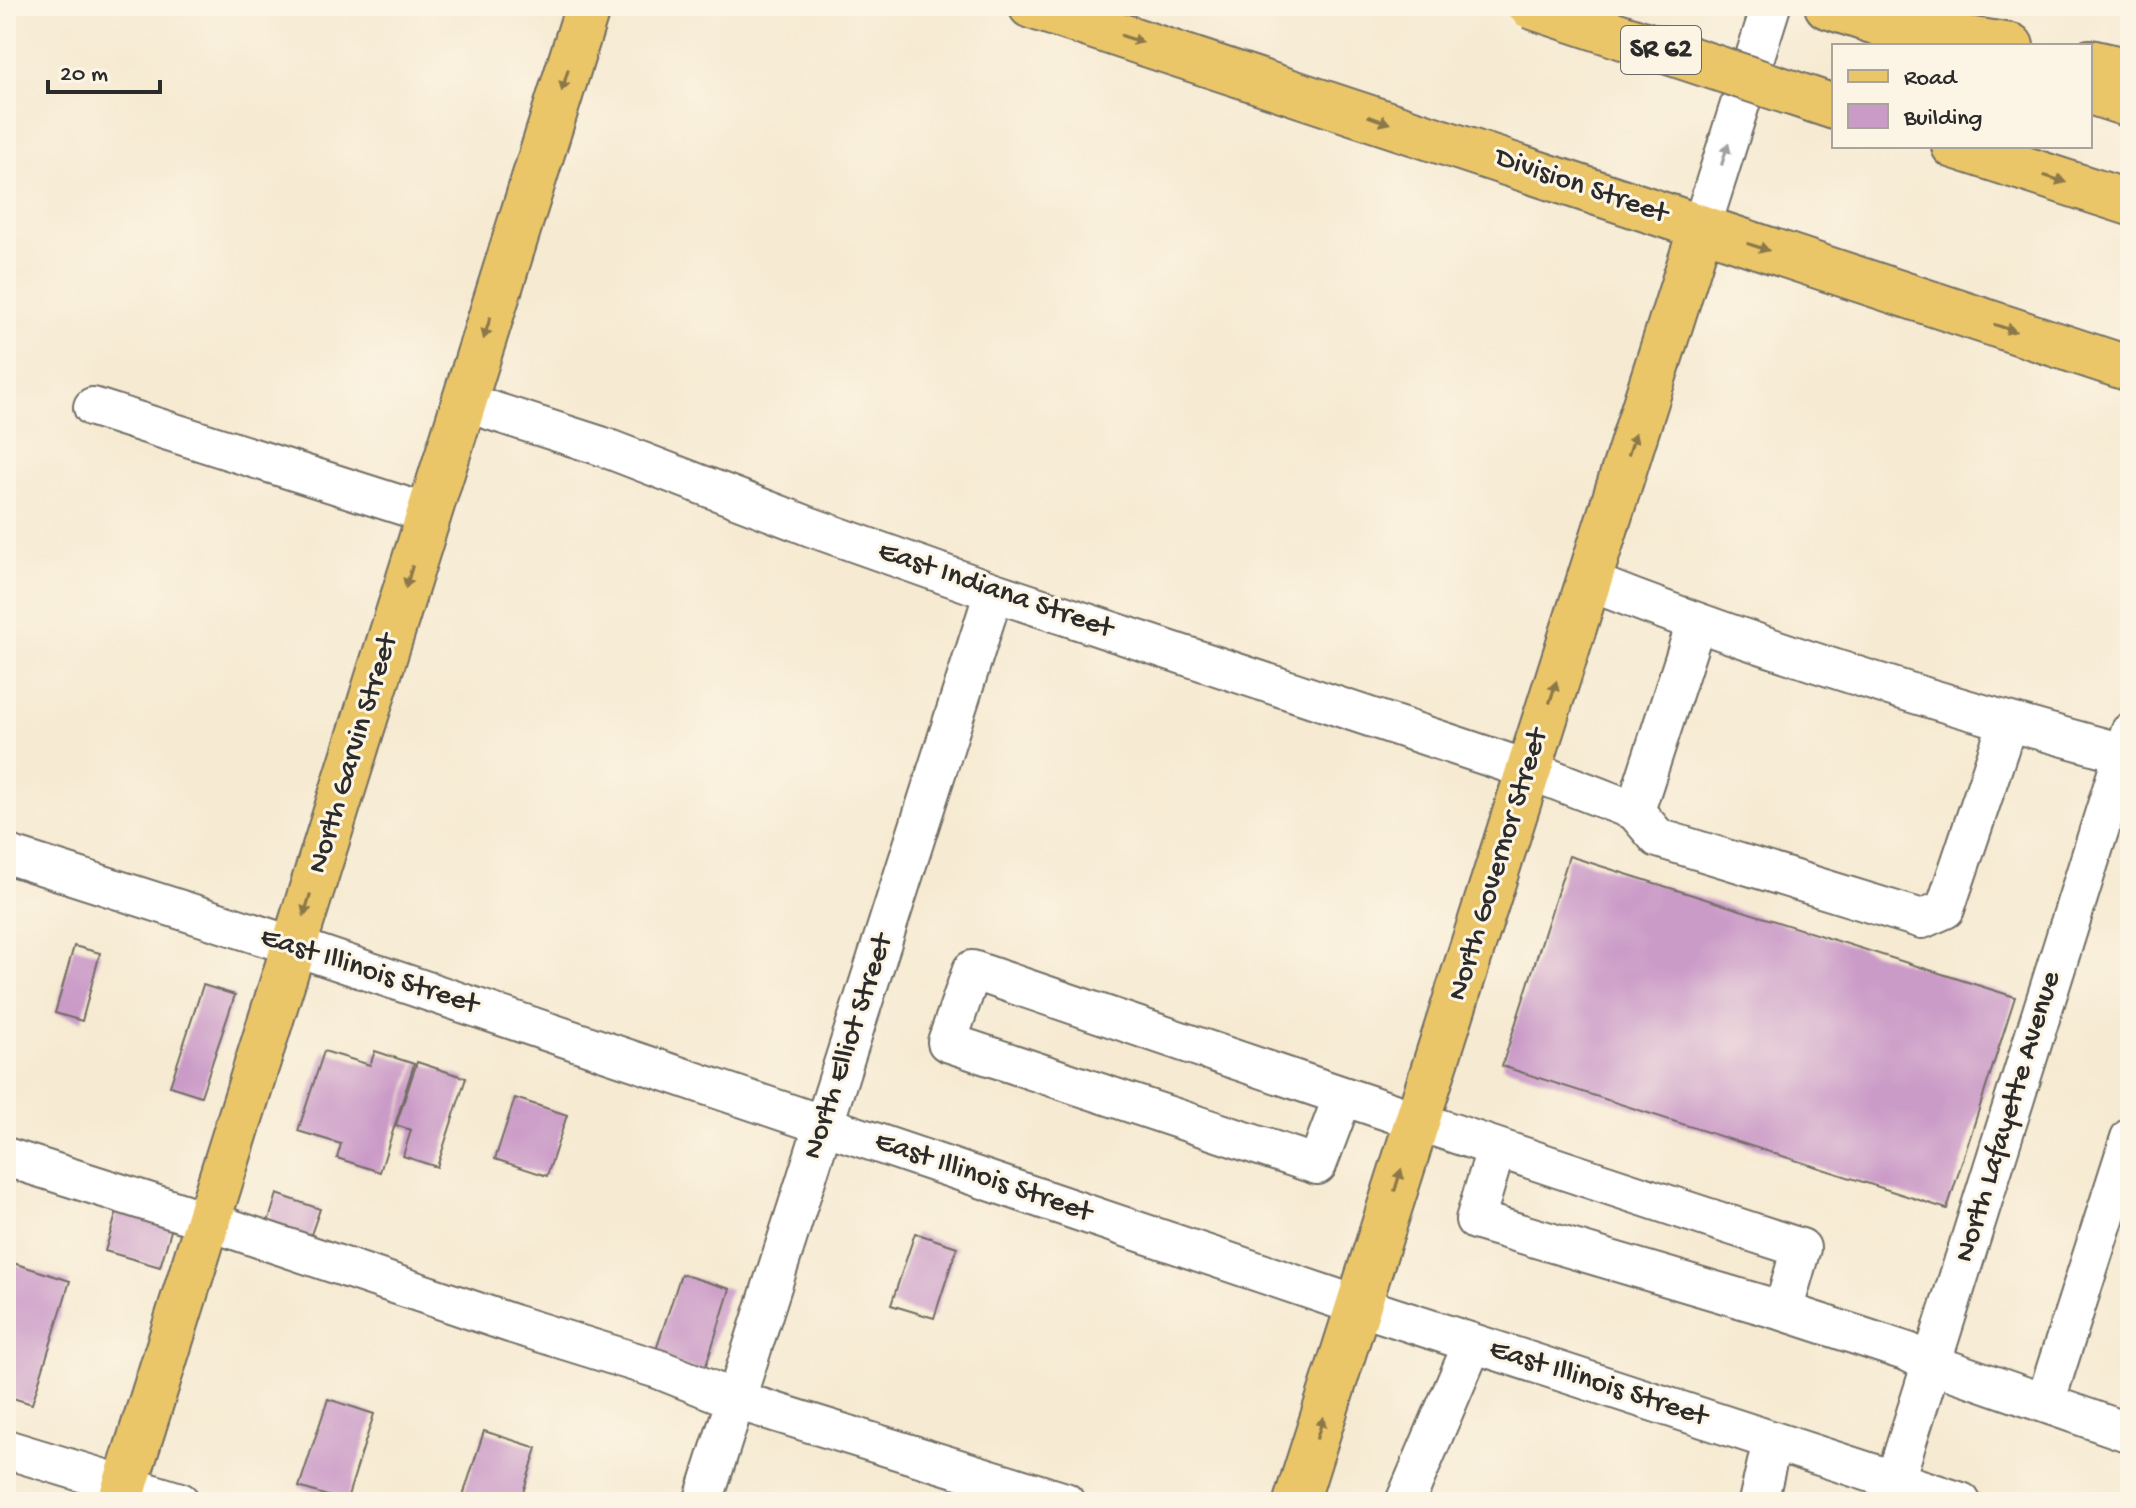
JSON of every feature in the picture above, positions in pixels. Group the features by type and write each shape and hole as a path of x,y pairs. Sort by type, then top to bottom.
{"main road":[{"name":"North Garvin Street","path":"123,1494 588,6"},
{"name":"Division Street","path":"1031,6 2130,369"},
{"name":"SR 62","path":"1530,6 1832,106"},
{"path":"1827,6 1941,44"},
{"path":"1886,26 1998,44"},
{"path":"2092,62 2130,71"},
{"path":"2092,93 2130,105"},
{"path":"1960,148 2130,203"},
{"name":"North Governor Street","path":"1296,1502 1701,228"}],"street":[{"path":"1701,228 1771,6"},
{"name":"East Indiana Street","path":"464,402 601,446 811,527 994,592 1529,770 1635,811"},
{"path":"93,407 429,514"},
{"path":"1588,581 1696,623 2008,722 2127,742"},
{"name":"North Elliot Street","path":"703,1502 994,592"},
{"path":"1696,623 1635,811 1658,838 1922,919 1945,909 2008,722"},
{"name":"North Lafayette Avenue","path":"1892,1491 2127,742"},
{"name":"East Illinois Street","path":"6,854 294,946 1359,1306 1772,1441 1892,1491 1961,1502"},
{"path":"1343,1096 1317,1165 947,1042 972,970 1418,1121 1496,1149 1801,1248 1783,1311"},
{"path":"2045,1403 2130,1138"},
{"path":"1496,1149 1475,1220 1783,1311 1908,1352 1932,1364 2130,1433"},
{"path":"6,1157 208,1221 499,1320 658,1369 736,1400 1065,1502"},
{"path":"1405,1502 1473,1343"},
{"path":"1758,1502 1772,1441"},
{"path":"6,1449 123,1494 180,1502"}],"building":[{"path":"1569,856 2015,997 1947,1209 1502,1066"},
{"path":"74,946 100,953 82,1021 55,1013"},
{"path":"203,985 235,995 201,1096 170,1086"},
{"path":"324,1051 370,1065 375,1051 414,1064 380,1172 337,1158 341,1144 298,1131"},
{"path":"417,1062 466,1078 437,1167 403,1156 411,1130 396,1125"},
{"path":"515,1098 567,1115 547,1176 495,1159"},
{"path":"277,1194 320,1209 308,1243 266,1229"},
{"path":"119,1205 174,1221 160,1267 105,1251"},
{"path":"915,1233 957,1247 934,1318 891,1305"},
{"path":"10,1262 70,1281 32,1404 6,1396 6,1275"},
{"path":"681,1274 730,1289 704,1372 654,1356"},
{"path":"328,1399 374,1414 346,1502 299,1487"},
{"path":"484,1431 537,1448 520,1502 461,1502"}]}
